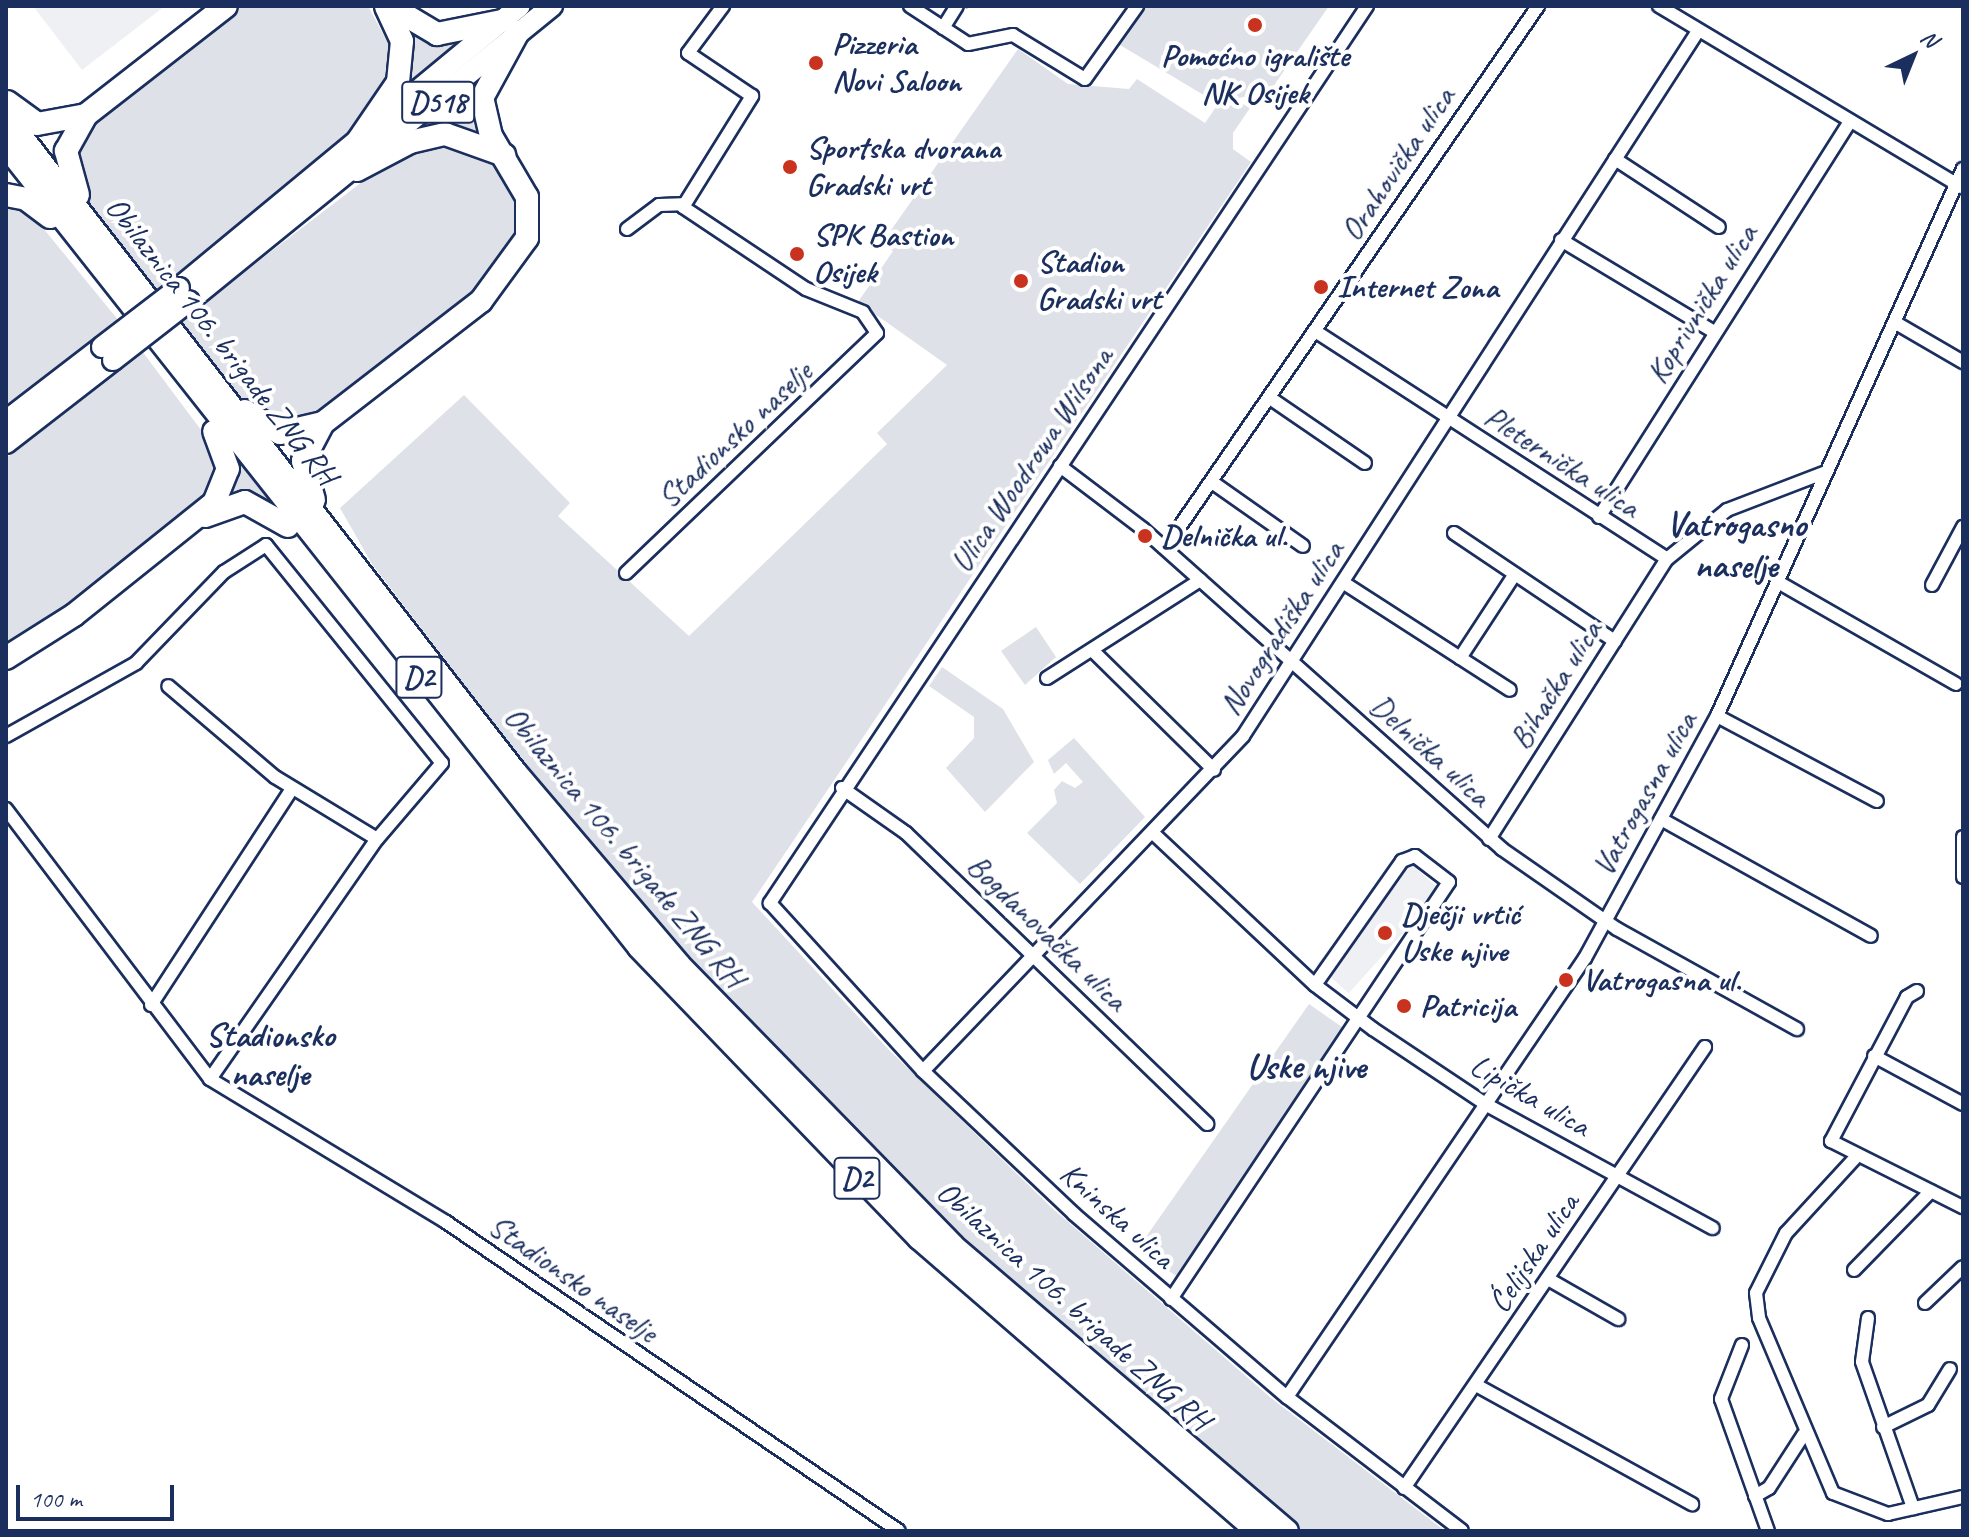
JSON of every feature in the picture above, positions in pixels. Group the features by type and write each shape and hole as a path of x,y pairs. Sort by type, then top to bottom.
{"highway":[{"path":"6,101 37,124 86,115 226,6"},
{"path":"205,388 270,430 292,433 323,423 481,301 518,257 527,238 527,197 505,155 482,98 510,26 437,34 388,6"},
{"path":"354,161 398,82 402,41 388,6"},
{"path":"86,115 65,161 87,236"},
{"name":"Obilaznica 106. brigade ZNG RH","path":"6,117 87,236 588,889 789,1109 998,1312 1257,1531"},
{"path":"354,161 445,134 505,155"},
{"name":"Obilaznica 106. brigade ZNG RH","path":"6,146 87,236"},
{"path":"6,195 38,206 87,236"},
{"path":"197,520 222,492 228,469 205,388"},
{"path":"323,423 304,475 330,549"},
{"path":"6,658 197,520 232,504 257,504 330,549"},
{"name":"Obilaznica 106. brigade ZNG RH","path":"330,549 575,844 759,1052 1040,1326 1287,1531"}],"main road":[{"name":"D518","path":"510,26 520,6"},
{"name":"D518","path":"6,443 108,354 354,161 510,26 552,6"},
{"name":"D518","path":"6,421 108,354"}],"street":[{"path":"627,229 659,205 682,204 752,96 688,53 723,6"},
{"path":"910,6 976,46 1013,35 1085,79 1137,6"},
{"path":"943,28 957,6"},
{"name":"Ulica Woodrowa Wilsona","path":"770,903 842,788 1367,6"},
{"name":"Orahovička ulica","path":"1165,548 1538,6"},
{"path":"1659,6 1960,186"},
{"name":"Novogradiška ulica","path":"923,1071 1214,770 1293,663 1561,240 1698,31"},
{"name":"Koprivnička ulica","path":"1599,517 1850,121"},
{"path":"1615,159 1719,227"},
{"name":"Vatrogasna ulica","path":"1287,1397 1487,1105 1604,921 1661,819 1717,716 1826,472 1960,186 1963,169"},
{"name":"Stadionsko naselje","path":"626,573 877,333 863,312 806,289 682,204"},
{"path":"1561,240 1714,332"},
{"path":"1896,323 1963,362"},
{"name":"Pleternička ulica","path":"1315,331 1667,559"},
{"path":"1270,398 1365,463"},
{"name":"Delnička ulica","path":"1060,466 1165,548 1489,839 1604,921 1797,1029"},
{"path":"1667,559 1727,510 1792,479 1826,472"},
{"path":"1212,482 1303,546"},
{"path":"1932,585 1963,527"},
{"path":"1454,533 1615,641"},
{"path":"6,736 136,663 224,572 266,545 442,763 377,839 210,1079"},
{"name":"Bihačka ulica","path":"1489,839 1667,559"},
{"path":"1460,658 1515,574"},
{"path":"1047,678 1200,580"},
{"path":"1778,582 1956,684"},
{"path":"1344,583 1510,690"},
{"path":"1092,650 1214,770"},
{"path":"168,686 292,789 377,839"},
{"path":"1717,716 1877,801"},
{"name":"Bogdanovačka ulica","path":"842,788 896,824 1207,1124"},
{"path":"151,1005 292,789"},
{"name":"Stadionsko naselje","path":"6,809 151,1005 210,1079 436,1215 899,1531"},
{"path":"1661,819 1871,936"},
{"name":"Lipička ulica","path":"1153,833 1315,985 1362,1022 1487,1105 1713,1228"},
{"path":"1963,837 1963,877"},
{"path":"1171,1299 1362,1022 1450,888 1443,876 1415,856 1402,861 1315,985"},
{"name":"Kninska ulica","path":"770,903 923,1071 1171,1299 1287,1397 1462,1531"},
{"path":"1917,991 1874,1056 1831,1141 1856,1157 1963,1207"},
{"name":"Ćelijska ulica","path":"1404,1488 1705,1047"},
{"path":"1874,1056 1963,1104"},
{"path":"1856,1157 1791,1224 1756,1293 1759,1318 1804,1434 1833,1493 1888,1514 1963,1497"},
{"path":"1854,1270 1931,1191"},
{"path":"1925,1303 1963,1267"},
{"path":"1548,1279 1618,1319"},
{"path":"1868,1318 1859,1347 1883,1427 1913,1508"},
{"path":"1742,1345 1721,1399 1768,1531"},
{"path":"1883,1427 1928,1405 1950,1369"},
{"path":"1476,1385 1692,1504"},
{"path":"1755,1496 1769,1488 1804,1434"}],"shaded area":[{"path":"33,6 165,6 82,70"},
{"path":"236,6 368,6 388,43 389,77 364,125 153,295 88,210 71,145 83,125"},
{"path":"1140,6 1329,6 1270,91 1217,103 1115,42"},
{"path":"401,22 471,37 400,95"},
{"path":"1018,49 1068,84 1129,89 1137,79 1205,123 1216,107 1243,104 1250,108 1233,133 1233,149 1251,162 752,902 888,1049 1052,1208 1271,1398 1445,1531 1296,1531 1004,1286 710,992 527,767 372,564 340,508 464,395 570,503 558,516 689,636 887,444 877,433 947,365 858,302 893,251 882,243"},
{"path":"486,66 490,141 447,128 405,137"},
{"path":"438,142 497,163 516,195 519,226 495,278 297,429 253,416 175,325 392,159"},
{"path":"6,204 34,217 119,321 6,408"},
{"path":"142,351 210,442 219,471 211,499 6,654 6,458"},
{"path":"234,450 277,505 225,502"},
{"path":"1036,627 1056,657 1025,685 1001,651"},
{"path":"942,667 1003,709 1034,762 985,812 946,768 974,738 974,717 929,686"},
{"path":"1074,738 1145,817 1080,884 1027,833 1057,803 1054,790 1062,781 1075,788 1083,782 1066,763 1054,774 1048,760"},
{"name":"Dječji vrtić Uske njive","path":"1409,862 1441,891 1349,993 1317,965"},
{"path":"1309,1004 1349,1032 1178,1277 1138,1249"}],"place":[{"name":"Pomoćno igralište NK Osijek","path":"1255,25"},
{"name":"Pizzeria Novi Saloon","path":"816,63"},
{"name":"Sportska dvorana Gradski vrt","path":"790,167"},
{"name":"SPK Bastion Osijek","path":"797,254"},
{"name":"Stadion Gradski vrt","path":"1021,281"},
{"name":"Internet Zona","path":"1321,287"},
{"name":"Delnička ul.","path":"1145,536"},
{"name":"Dječji vrtić Uske njive","path":"1385,933"},
{"name":"Vatrogasna ul.","path":"1566,980"},
{"name":"Patricija","path":"1404,1006"}],"district":[{"name":"Vatrogasno naselje","path":"1736,544"},
{"name":"Stadionsko naselje","path":"270,1054"},
{"name":"Uske njive","path":"1306,1067"}]}
